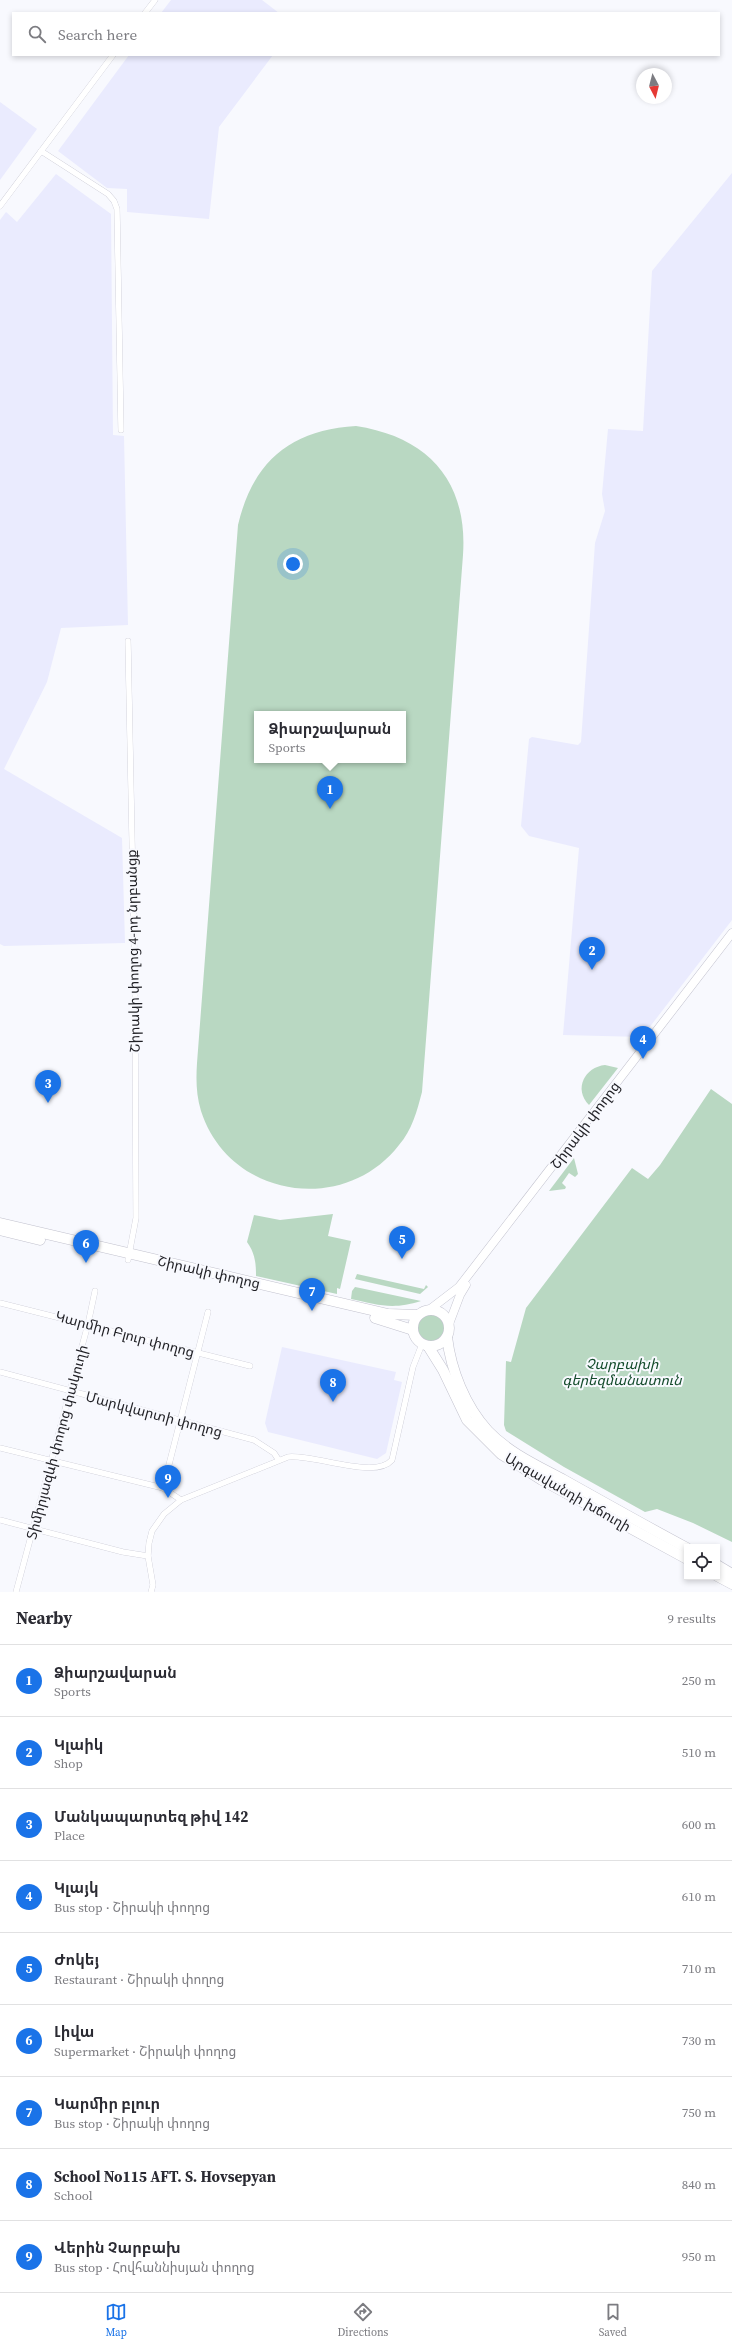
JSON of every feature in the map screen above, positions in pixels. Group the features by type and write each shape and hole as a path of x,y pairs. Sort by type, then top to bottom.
{"highway":[{"name":"Շիրակի փողոց","path":"0,1223 128,1257 386,1321 413,1330"},
{"name":"Շիրակի փողոց","path":"0,1230 388,1314 418,1315 429,1310"},
{"path":"429,1310 440,1312 449,1324"},
{"path":"418,1315 413,1324 415,1338 425,1345 439,1345 447,1337"},
{"name":"Շիրակի փողոց","path":"447,1337 449,1324"},
{"name":"Արգավանդի խճուղի","path":"447,1337 449,1354 464,1393 481,1422 495,1438 525,1459 684,1546"},
{"name":"Արգավանդի խճուղի","path":"425,1345 443,1370 467,1420 501,1454 542,1480 684,1557"},
{"path":"720,1567 732,1574"},
{"path":"720,1578 732,1584"}],"main road":[{"name":"Շիրակի փողոց","path":"429,1310 459,1287 732,933"},
{"name":"Շիրակի փողոց","path":"449,1324 463,1289 732,938"}],"street":[{"path":"146,12 155,0"},
{"path":"0,206 112,56"},
{"path":"41,151 108,194 114,201 117,209 121,430"},
{"name":"Շիրակի փողոց 4-րդ նրբանցք","path":"128,641 134,980 136,1218 128,1257"},
{"name":"Տիմիրյազևի փողոց փակուղի","path":"16,1592 88,1324 95,1291"},
{"name":"Կարմիր Բլուր փողոց","path":"0,1303 250,1366"},
{"path":"163,1488 181,1421 196,1353 208,1312"},
{"path":"151,1592 153,1586 148,1556 152,1531 164,1514 181,1500 278,1460 302,1455 368,1469 389,1464 392,1460 413,1367 425,1345"},
{"name":"Մարկվարտի փողոց","path":"0,1372 70,1392 254,1440 274,1453 278,1460"},
{"path":"0,1448 163,1488 181,1500"},
{"path":"0,1520 116,1551 148,1556"}],"shaded area":[{"path":"171,0 262,0 278,12 162,12"},
{"path":"128,56 272,56 219,127 209,219 127,212 127,189 107,188 58,151"},
{"path":"0,102 37,129 0,180"},
{"path":"732,173 732,920 642,1037 563,1035 579,848 529,836 521,826 529,739 532,737 578,745 581,742 595,543 605,511 602,494 608,429 643,431 652,271"},
{"path":"56,174 111,214 113,435 124,436 128,625 61,628 47,682 4,769 122,838 125,943 4,946 0,944 0,220 6,212 17,222"},
{"path":"282,1347 396,1372 394,1380 402,1382 386,1453 377,1459 268,1432 265,1423"}],"green space":[{"path":"356,426 381,432 404,440 423,452 438,467 450,485 459,505 463,529 463,555 422,1092 411,1127 404,1139 376,1167 349,1182 320,1188 290,1187 261,1179 236,1163 215,1140 201,1111 197,1093 196,1075 238,525 245,503 254,483 265,467 278,453 294,442 312,434"},
{"path":"605,1065 618,1068 589,1105 584,1099 582,1092 584,1080 587,1074 592,1070"},
{"name":"Չարբախի գերեզմանատուն","path":"711,1089 732,1104 732,1542 693,1523 657,1509 645,1512 564,1467 506,1431 504,1425 506,1361 511,1362 526,1308 632,1168 648,1179 660,1165"},
{"path":"574,1158 578,1174 575,1177 569,1173 562,1183 566,1187 565,1189 549,1191"},
{"path":"333,1214 328,1236 351,1241 340,1289 337,1288 337,1294 256,1276 256,1267 252,1250 247,1242 254,1215 280,1220"},
{"path":"357,1274 424,1289 426,1285 428,1287 420,1294 355,1279"},
{"path":"355,1287 421,1301 394,1306 369,1303 351,1299 352,1291"},
{"path":"431,1314 441,1318 445,1328 441,1338 431,1342 421,1338 417,1328 421,1318"}],"place":[{"name":"Ձիարշավարան","path":"330,809"},
{"name":"Կլաիկ","path":"592,970"},
{"name":"Կլայկ","path":"643,1059"},
{"name":"Մանկապարտեզ թիվ 142","path":"48,1103"},
{"name":"Ժոկեյ","path":"402,1259"},
{"name":"Լիվա","path":"86,1263"},
{"name":"Կարմիր բլուր","path":"312,1311"},
{"name":"School No115 AFT. S. Hovsepyan","path":"333,1402"},
{"name":"Վերին Չարբախ","path":"168,1498"}]}
